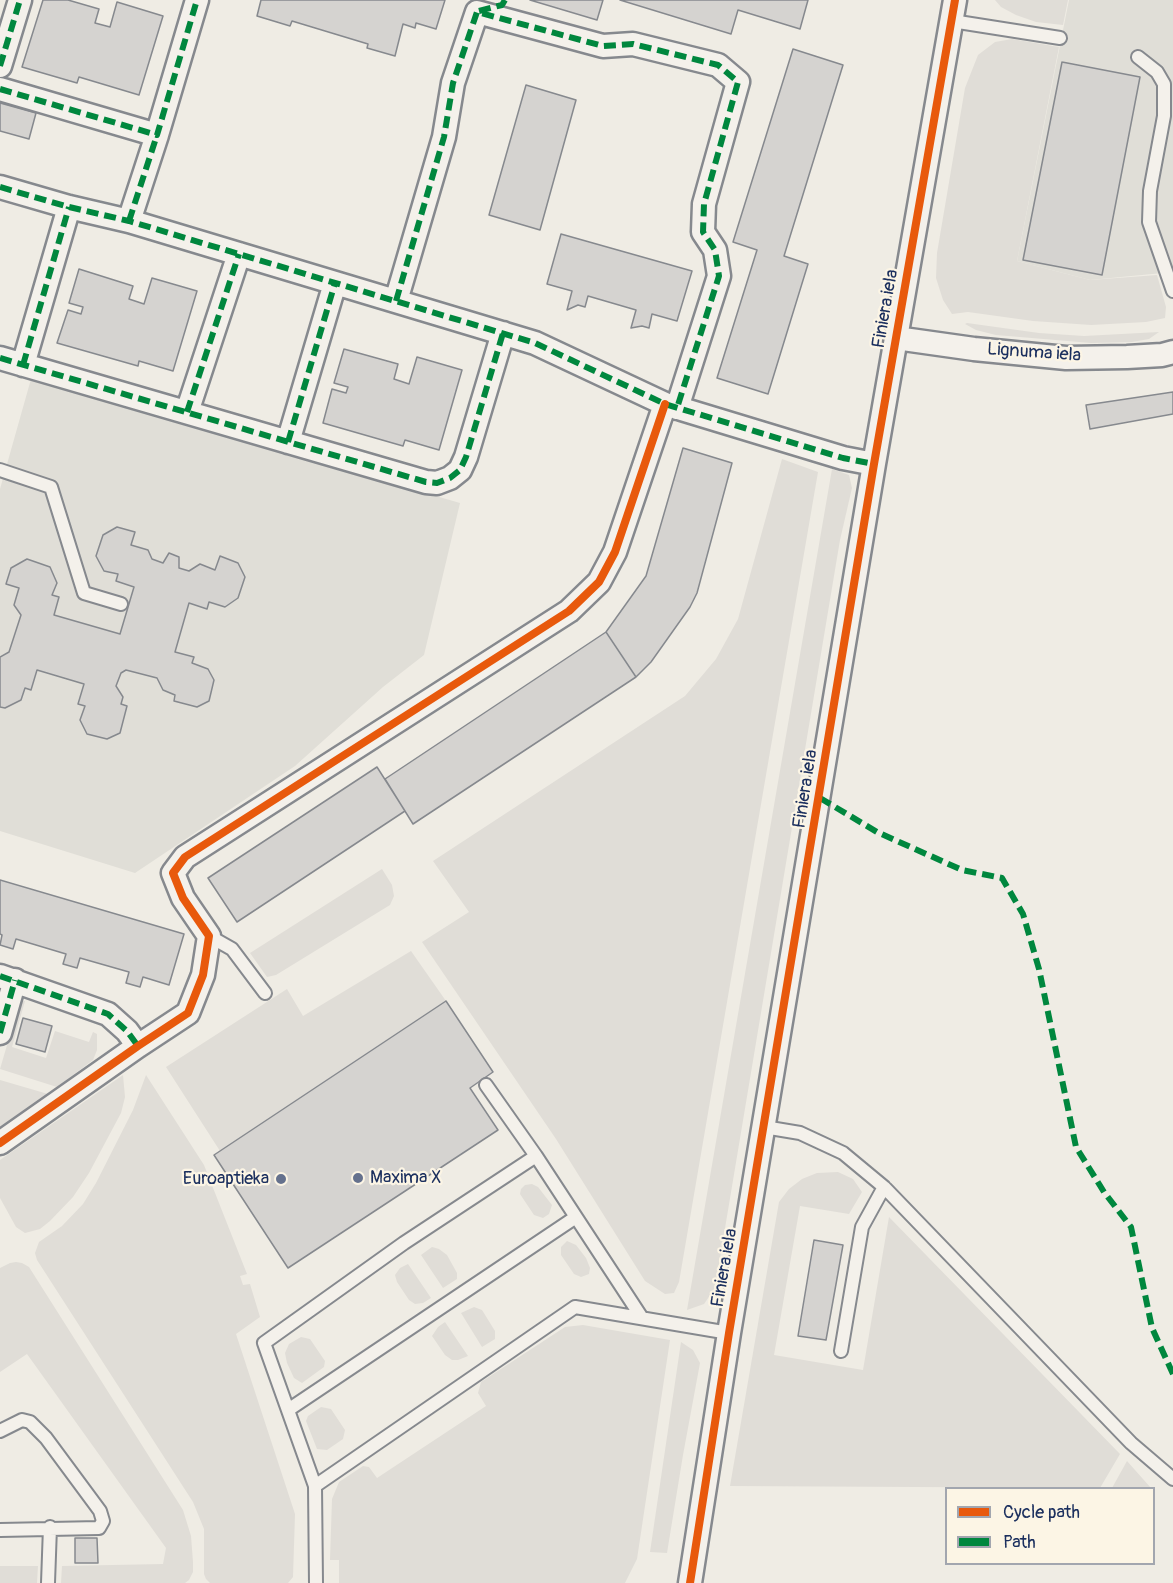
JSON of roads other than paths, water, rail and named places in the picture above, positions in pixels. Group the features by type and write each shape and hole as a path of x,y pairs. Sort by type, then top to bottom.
{"street":[{"path":"0,66 20,0"},
{"path":"129,221 157,135 196,0"},
{"name":"Finiera iela","path":"690,1583 729,1333 874,464 953,10"},
{"path":"0,1143 188,1013 203,975 209,936 183,898 172,873 185,857 569,611 599,582 615,552 719,276 715,250 703,232 704,204 738,82 718,65 633,44 603,46 477,12 453,83 444,137 396,301"},
{"path":"0,89 157,135"},
{"path":"0,187 129,221 535,343 671,406 843,458 874,464"},
{"path":"23,365 69,207"},
{"path":"187,412 239,254"},
{"path":"288,442 335,283"},
{"path":"0,358 426,482 437,483 450,478 460,470 466,457 503,333"},
{"name":"Lignuma iela","path":"896,338 974,349 1066,358 1127,357 1173,352"},
{"path":"0,1033 8,978 108,1014 127,1030 138,1046"}],"lane":[{"path":"953,10 1060,38"},
{"path":"1138,57 1157,72 1164,84 1164,116 1150,191 1149,222 1173,291"},
{"path":"0,471 51,487 84,593 122,604"},
{"path":"209,936 232,949 265,993"},
{"path":"486,1084 642,1318"},
{"path":"764,1127 800,1133 843,1153 884,1187 1131,1443 1173,1479"},
{"path":"316,1583 315,1486 264,1343 404,1243 536,1156"},
{"path":"841,1351 862,1227 884,1187"},
{"path":"288,1410 576,1217"},
{"path":"315,1486 575,1307 729,1333"},
{"path":"0,1431 22,1420 30,1422 46,1438 100,1510 103,1521 99,1528 50,1527 0,1530"},
{"path":"1159,1467 1173,1466"},
{"path":"48,1583 50,1527"}],"place":[{"name":"Maxima X","path":"358,1178"},
{"name":"Euroaptieka","path":"281,1179"}]}
